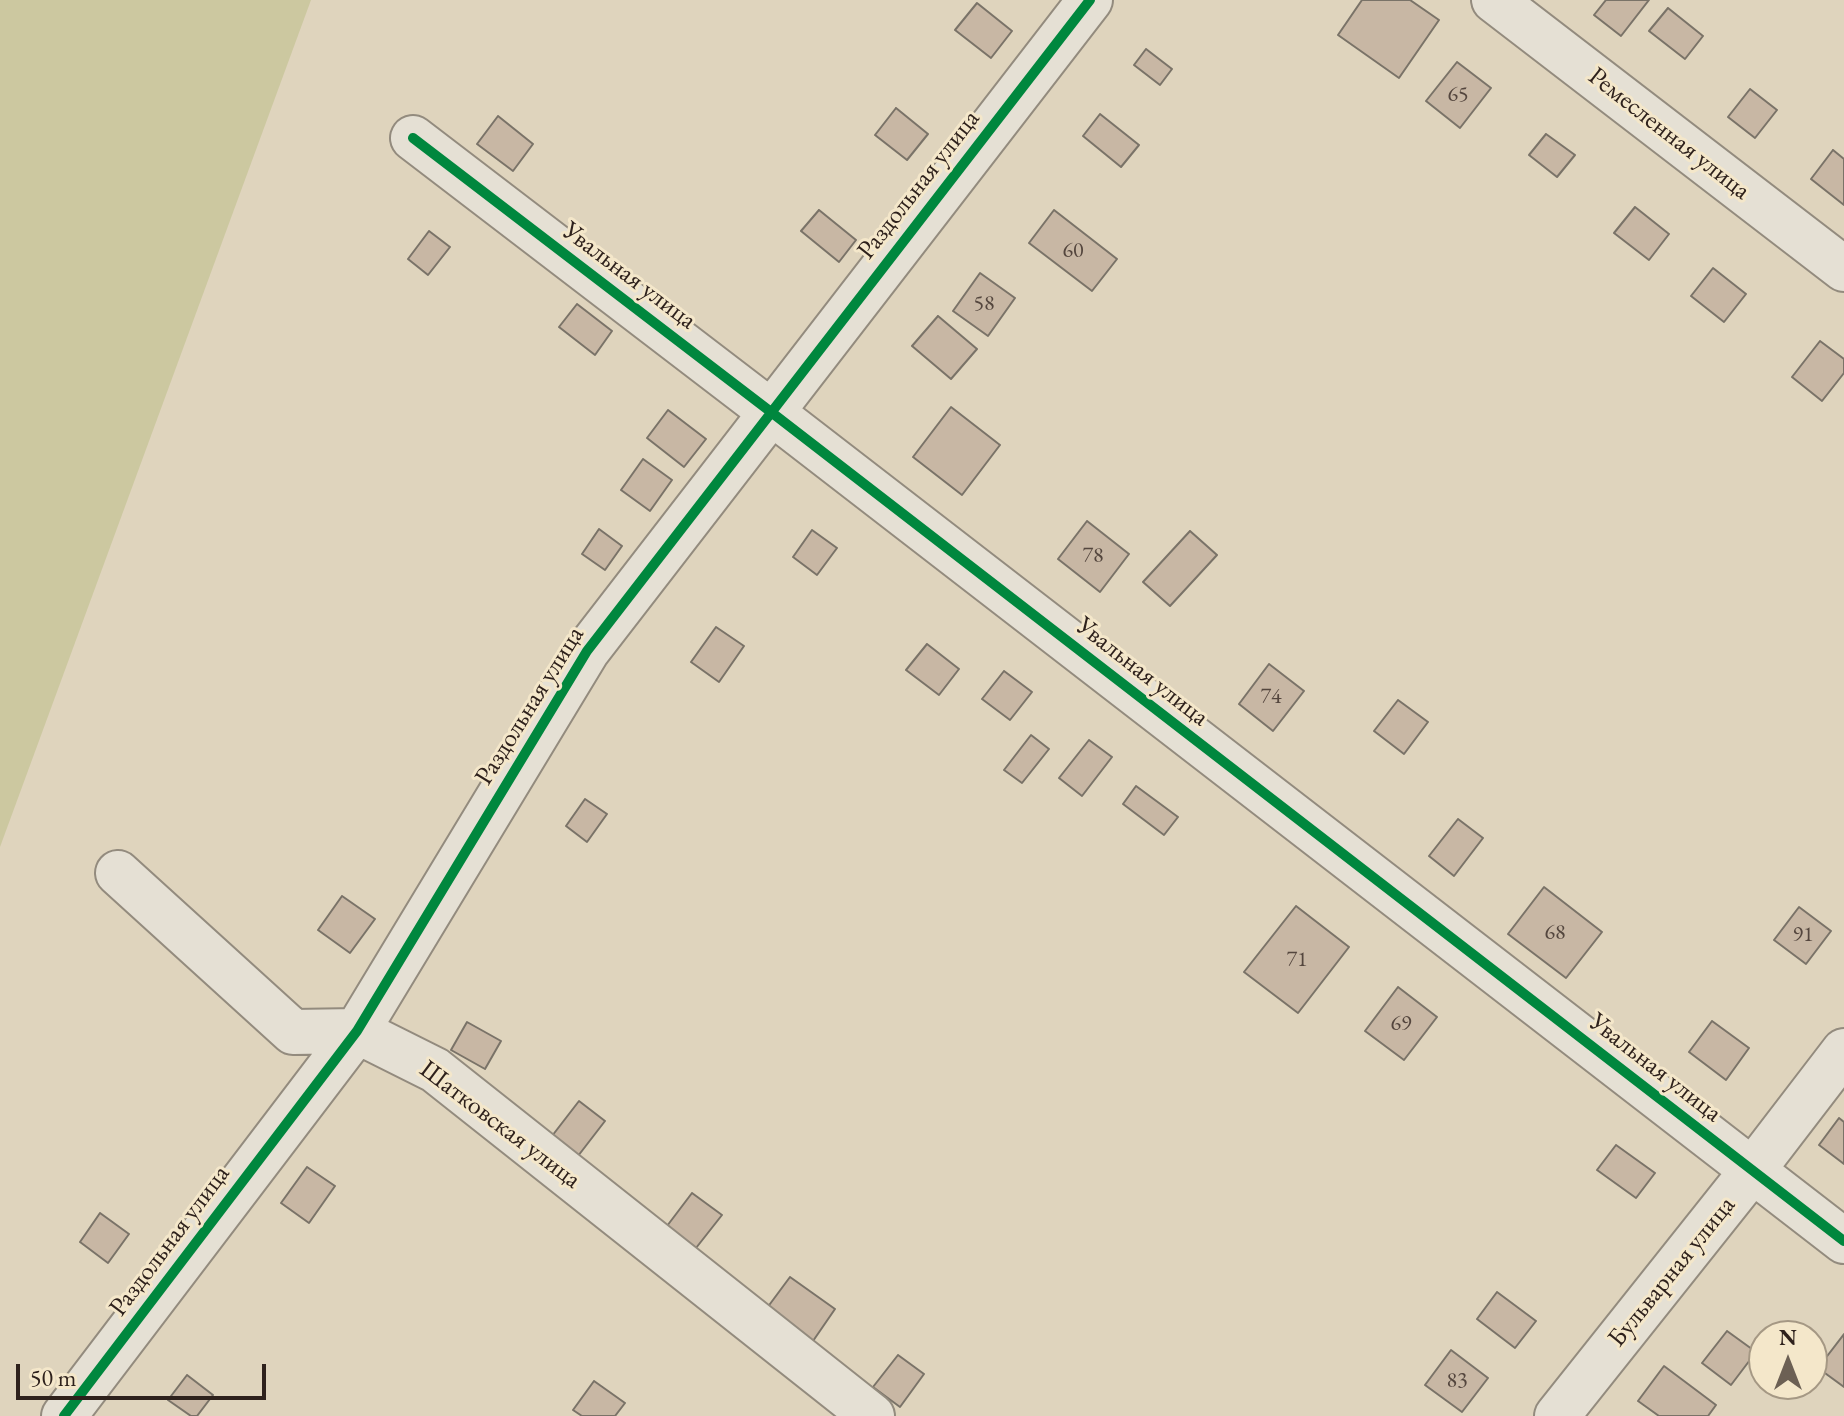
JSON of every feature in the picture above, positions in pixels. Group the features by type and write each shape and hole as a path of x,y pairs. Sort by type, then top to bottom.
{"street":[{"name":"Раздольная улица","path":"64,1416 357,1031 587,651 1090,0"},
{"name":"Ремесленная улица","path":"1494,0 1844,269"},
{"name":"Увальная улица","path":"413,138 1844,1241"},
{"name":"Шатковская улица","path":"118,873 293,1032 357,1031 435,1070 872,1416"},
{"name":"Бульварная улица","path":"1557,1416 1844,1051"}],"shaded area":[{"path":"0,0 311,0 0,847"}],"building":[{"path":"1362,0 1410,0 1439,20 1399,78 1338,35"},
{"path":"1606,0 1649,0 1621,36 1594,15"},
{"path":"977,3 1012,31 991,58 955,30"},
{"path":"1668,8 1703,36 1685,59 1649,31"},
{"path":"1146,49 1172,69 1160,85 1134,65"},
{"path":"1457,62 1491,88 1460,128 1426,101"},
{"path":"1750,89 1777,110 1755,138 1728,117"},
{"path":"896,108 928,134 907,160 875,135"},
{"path":"1100,114 1139,145 1121,167 1083,136"},
{"path":"498,116 533,144 513,171 477,144"},
{"path":"1546,134 1575,155 1557,177 1529,155"},
{"path":"1833,150 1844,159 1844,205 1811,179"},
{"path":"1635,207 1669,234 1649,260 1614,233"},
{"path":"819,210 856,240 839,262 801,231"},
{"path":"1054,210 1117,259 1092,291 1029,243"},
{"path":"429,231 450,247 428,275 408,259"},
{"path":"1713,268 1746,294 1724,322 1691,296"},
{"path":"980,273 1015,298 988,336 953,311"},
{"path":"577,304 612,331 595,355 559,327"},
{"path":"938,316 977,349 951,379 912,346"},
{"path":"1820,341 1844,359 1844,373 1822,401 1792,377"},
{"path":"951,407 1000,445 962,495 913,457"},
{"path":"668,410 706,439 684,467 647,438"},
{"path":"643,459 672,480 650,511 621,490"},
{"path":"1087,521 1129,554 1100,592 1058,559"},
{"path":"599,529 622,546 605,570 582,554"},
{"path":"812,530 837,548 817,575 793,557"},
{"path":"1190,531 1217,555 1170,606 1143,582"},
{"path":"716,627 744,646 719,682 691,662"},
{"path":"927,644 959,669 939,695 906,670"},
{"path":"1269,664 1304,691 1273,731 1239,704"},
{"path":"1004,671 1032,692 1010,720 982,699"},
{"path":"1398,700 1428,722 1404,754 1374,731"},
{"path":"1031,735 1049,749 1022,783 1004,770"},
{"path":"1089,740 1112,757 1082,796 1059,778"},
{"path":"1136,786 1178,817 1164,835 1123,804"},
{"path":"585,799 607,814 587,842 566,826"},
{"path":"1458,819 1483,838 1454,876 1429,856"},
{"path":"1544,887 1602,932 1566,978 1508,934"},
{"path":"342,896 375,919 350,953 318,930"},
{"path":"1296,906 1349,947 1298,1013 1244,972"},
{"path":"1799,907 1831,931 1806,964 1774,940"},
{"path":"1398,987 1437,1017 1404,1060 1365,1031"},
{"path":"1712,1021 1749,1048 1726,1080 1689,1052"},
{"path":"467,1022 501,1041 485,1069 451,1050"},
{"path":"579,1101 605,1121 578,1156 552,1136"},
{"path":"1839,1118 1844,1122 1844,1164 1819,1145"},
{"path":"1616,1145 1655,1173 1636,1198 1597,1170"},
{"path":"307,1167 335,1186 309,1223 281,1203"},
{"path":"692,1193 722,1215 696,1248 667,1226"},
{"path":"100,1213 129,1234 108,1263 80,1242"},
{"path":"790,1277 835,1309 813,1341 767,1308"},
{"path":"1497,1292 1536,1321 1515,1348 1477,1319"},
{"path":"1727,1331 1748,1346 1748,1363 1731,1385 1702,1363"},
{"path":"1844,1334 1844,1387 1828,1375 1828,1355"},
{"path":"1451,1350 1488,1378 1462,1412 1425,1385"},
{"path":"898,1355 924,1374 900,1407 873,1387"},
{"path":"1664,1366 1716,1405 1708,1416 1659,1416 1638,1401"},
{"path":"187,1375 213,1395 197,1416 191,1416 168,1400"},
{"path":"594,1381 625,1403 615,1416 582,1416 573,1410"}],"cycle path":[{"path":"64,1416 357,1031 587,651 1090,0"},
{"path":"413,138 1844,1241"}]}
